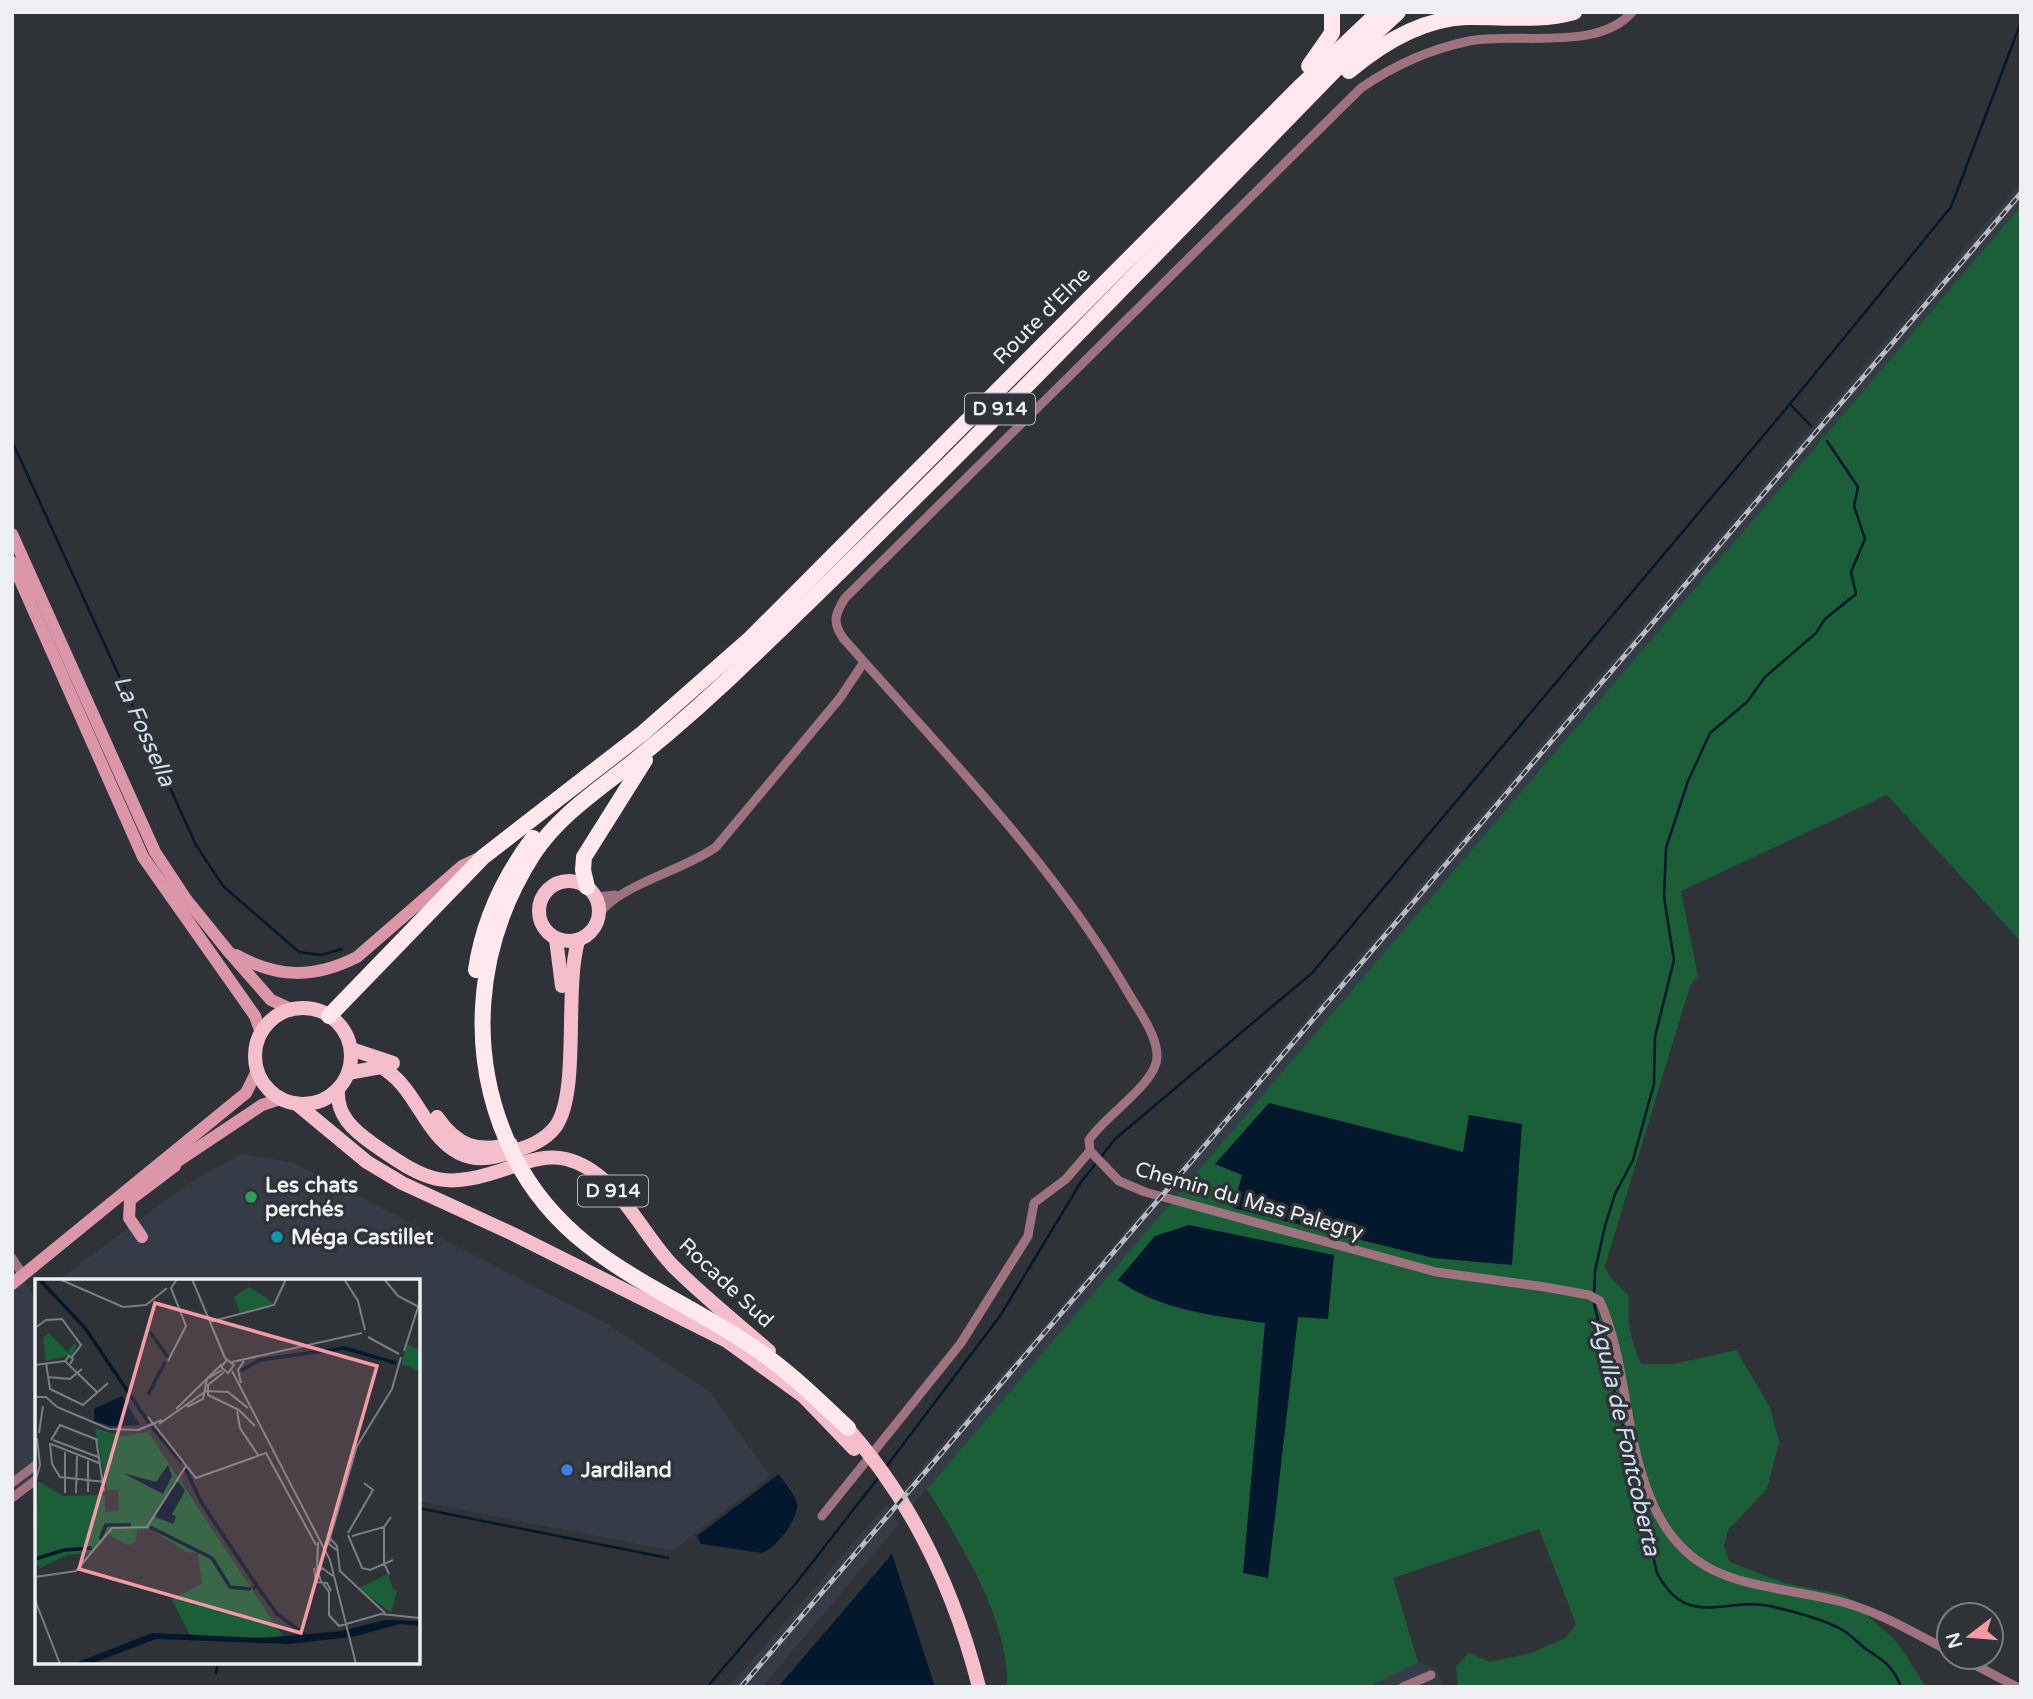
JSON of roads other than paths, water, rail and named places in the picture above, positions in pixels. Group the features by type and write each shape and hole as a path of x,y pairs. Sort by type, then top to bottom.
{"highway":[{"path":"1068,319 1150,227 1302,74 1332,33 1332,12"},
{"name":"Route d'Elne","path":"607,760 692,692 751,638 1301,86 1379,12"},
{"name":"Route d'Elne","path":"754,655 1336,69 1398,12"},
{"path":"1245,163 1372,51 1409,31 1456,18 1546,18 1574,12"},
{"path":"592,892 583,870 584,857 640,764 739,674 754,655"},
{"name":"D 914","path":"498,1132 482,1045 482,1002 494,939 522,876 552,830 577,805 641,756 754,655"},
{"path":"329,1016 483,857 607,760"},
{"name":"D 914","path":"607,760 546,820 520,855 492,909 481,943 471,1005 472,1045 478,1086 498,1132 531,1192 558,1233 589,1259 657,1304"},
{"name":"D 914","path":"531,1192 599,1255 628,1276 745,1341 781,1366 848,1428"}],"main road":[{"path":"12,534 155,852 186,899 228,951 271,1000 291,1009"},
{"path":"12,562 143,857 255,1016 261,1033"},
{"path":"228,951 259,968 279,974 303,975 341,965 357,957 462,866 483,857"},
{"path":"348,1073 382,1067 397,1076 446,1146 462,1155 475,1159 492,1158 531,1146 556,1126 566,1108 572,963 578,941 597,924 600,913 592,892 568,881 553,885 542,897 538,914 541,925 556,940 562,992 558,1101 553,1114 534,1135 503,1146 484,1149 467,1147 449,1132 406,1073 391,1062 351,1049"},
{"path":"556,940 578,941"},
{"path":"308,1008 329,1016 344,1030 351,1049 348,1073 338,1089 319,1102 297,1104 280,1098 266,1087 257,1071 256,1045 261,1033 279,1014 291,1009 308,1008"},
{"path":"18,1280 246,1093 257,1071"},
{"name":"Rocade Sud","path":"338,1089 337,1105 343,1117 366,1139 409,1169 434,1180 454,1183 480,1179 545,1157 564,1159 598,1174 672,1265 807,1384 848,1428 917,1533 952,1598 979,1687"},
{"path":"118,1200 262,1105 280,1098"},
{"name":"Rocade Sud","path":"297,1104 367,1162 402,1183 657,1304 727,1341 803,1396 860,1450"},
{"path":"142,1237 129,1217 130,1200 209,1141"},
{"name":"Rocade Sud","path":"917,1533 946,1600 972,1687"}],"street":[{"path":"822,1516 961,1343 1028,1236 1034,1203 1066,1180 1092,1153 1088,1140 1097,1126 1154,1072 1157,1055 1150,1031 1074,907 993,807 843,638 835,622 836,612 845,598 1361,88 1408,61 1467,42 1499,37 1592,36 1623,23 1632,12"},
{"path":"600,913 607,903 623,893 696,861 716,846 840,698 864,662"},
{"path":"592,892 623,893"},
{"name":"Chemin du Mas Palegry","path":"1092,1153 1119,1181 1145,1192 1436,1272 1545,1287 1589,1295 1601,1301 1621,1366 1632,1426 1650,1497 1679,1544 1697,1563 1719,1575 1752,1586 1838,1601 1859,1608 1935,1644"},
{"path":"12,1258 18,1280"},
{"path":"12,1483 35,1466"},
{"path":"12,1498 35,1481"},
{"path":"1987,1671 2017,1687"},
{"path":"1403,1687 1431,1675"}],"water":[{"path":"1269,1103 1463,1152 1469,1115 1522,1124 1512,1265 1433,1258 1233,1208 1242,1175 1215,1164"},
{"path":"1189,1225 1334,1255 1328,1319 1298,1317 1268,1578 1243,1573 1265,1323 1169,1305 1118,1280 1155,1236"},
{"path":"779,1474 794,1496 797,1510 785,1533 773,1546 762,1553 701,1544 697,1536"},
{"path":"892,1554 935,1687 778,1687"}],"waterway":[{"name":"Agulla de Fontcoberta","path":"1811,426 1790,404 1951,207 2021,22"},
{"path":"1101,1157 1115,1139 1312,973 1790,404"},
{"name":"La Fossella","path":"12,441 196,845 223,886 299,952 321,955 342,949"},
{"name":"Agulla de Fontcoberta","path":"1827,441 1858,487 1854,506 1865,539 1851,572 1856,594 1825,619 1816,633 1765,677 1747,702 1710,733 1688,781 1666,848 1664,897 1674,960 1655,1037 1654,1084 1633,1160 1615,1194 1605,1226 1595,1271 1594,1303 1657,1573 1669,1590 1681,1601 1694,1606 1770,1606 1833,1625 1848,1633 1887,1664 1901,1687"},
{"path":"886,1467 1000,1316 1081,1182 1097,1162"},
{"path":"707,1687 797,1582 878,1478"},
{"path":"420,1508 668,1558"},
{"path":"216,1673 218,1664"}],"railway":[{"path":"741,1687 2021,193"}],"place":[{"name":"Les chats perchés","path":"251,1197"},
{"name":"Méga Castillet","path":"277,1237"},
{"name":"Jardiland","path":"567,1470"}]}
